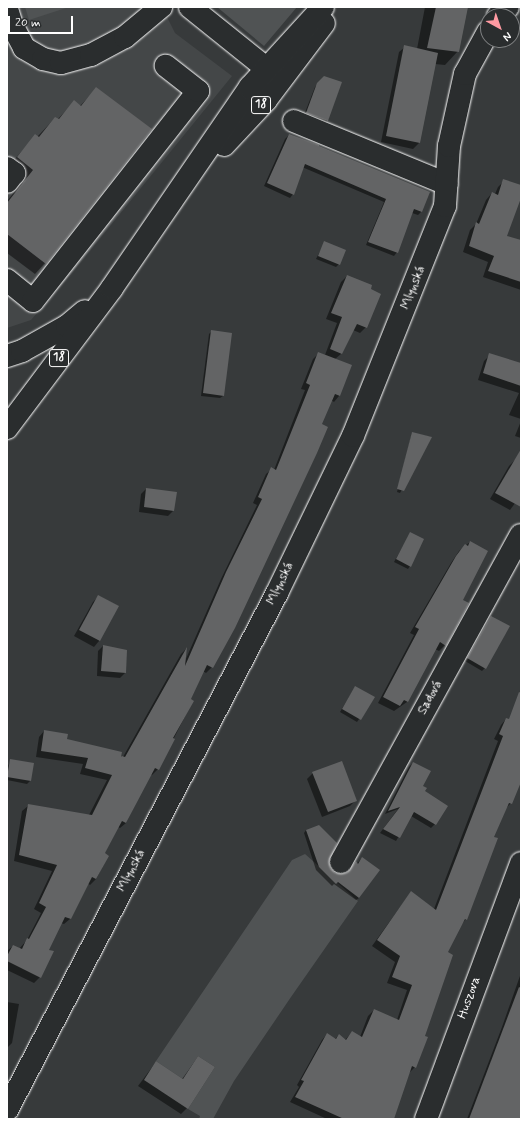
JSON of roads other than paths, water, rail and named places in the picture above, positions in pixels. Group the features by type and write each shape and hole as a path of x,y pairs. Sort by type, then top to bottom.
{"street":[{"path":"7,9 12,25 24,48 43,59 61,63 91,55 125,37 161,7"},
{"path":"190,7 266,68"},
{"name":"18","path":"7,428 112,288 250,87 323,7"},
{"name":"18","path":"177,195 266,100 337,7"},
{"name":"Mlynská","path":"7,1110 277,593 353,436 446,206 449,146 465,74 480,47"},
{"path":"7,280 34,301 198,91 166,66"},
{"path":"294,121 447,184"},
{"path":"7,168 14,173 7,182"},
{"path":"7,356 22,351 67,326 112,288"},
{"name":"Sadová","path":"341,862 521,535"},
{"name":"Huszova","path":"426,1119 519,874"}]}
